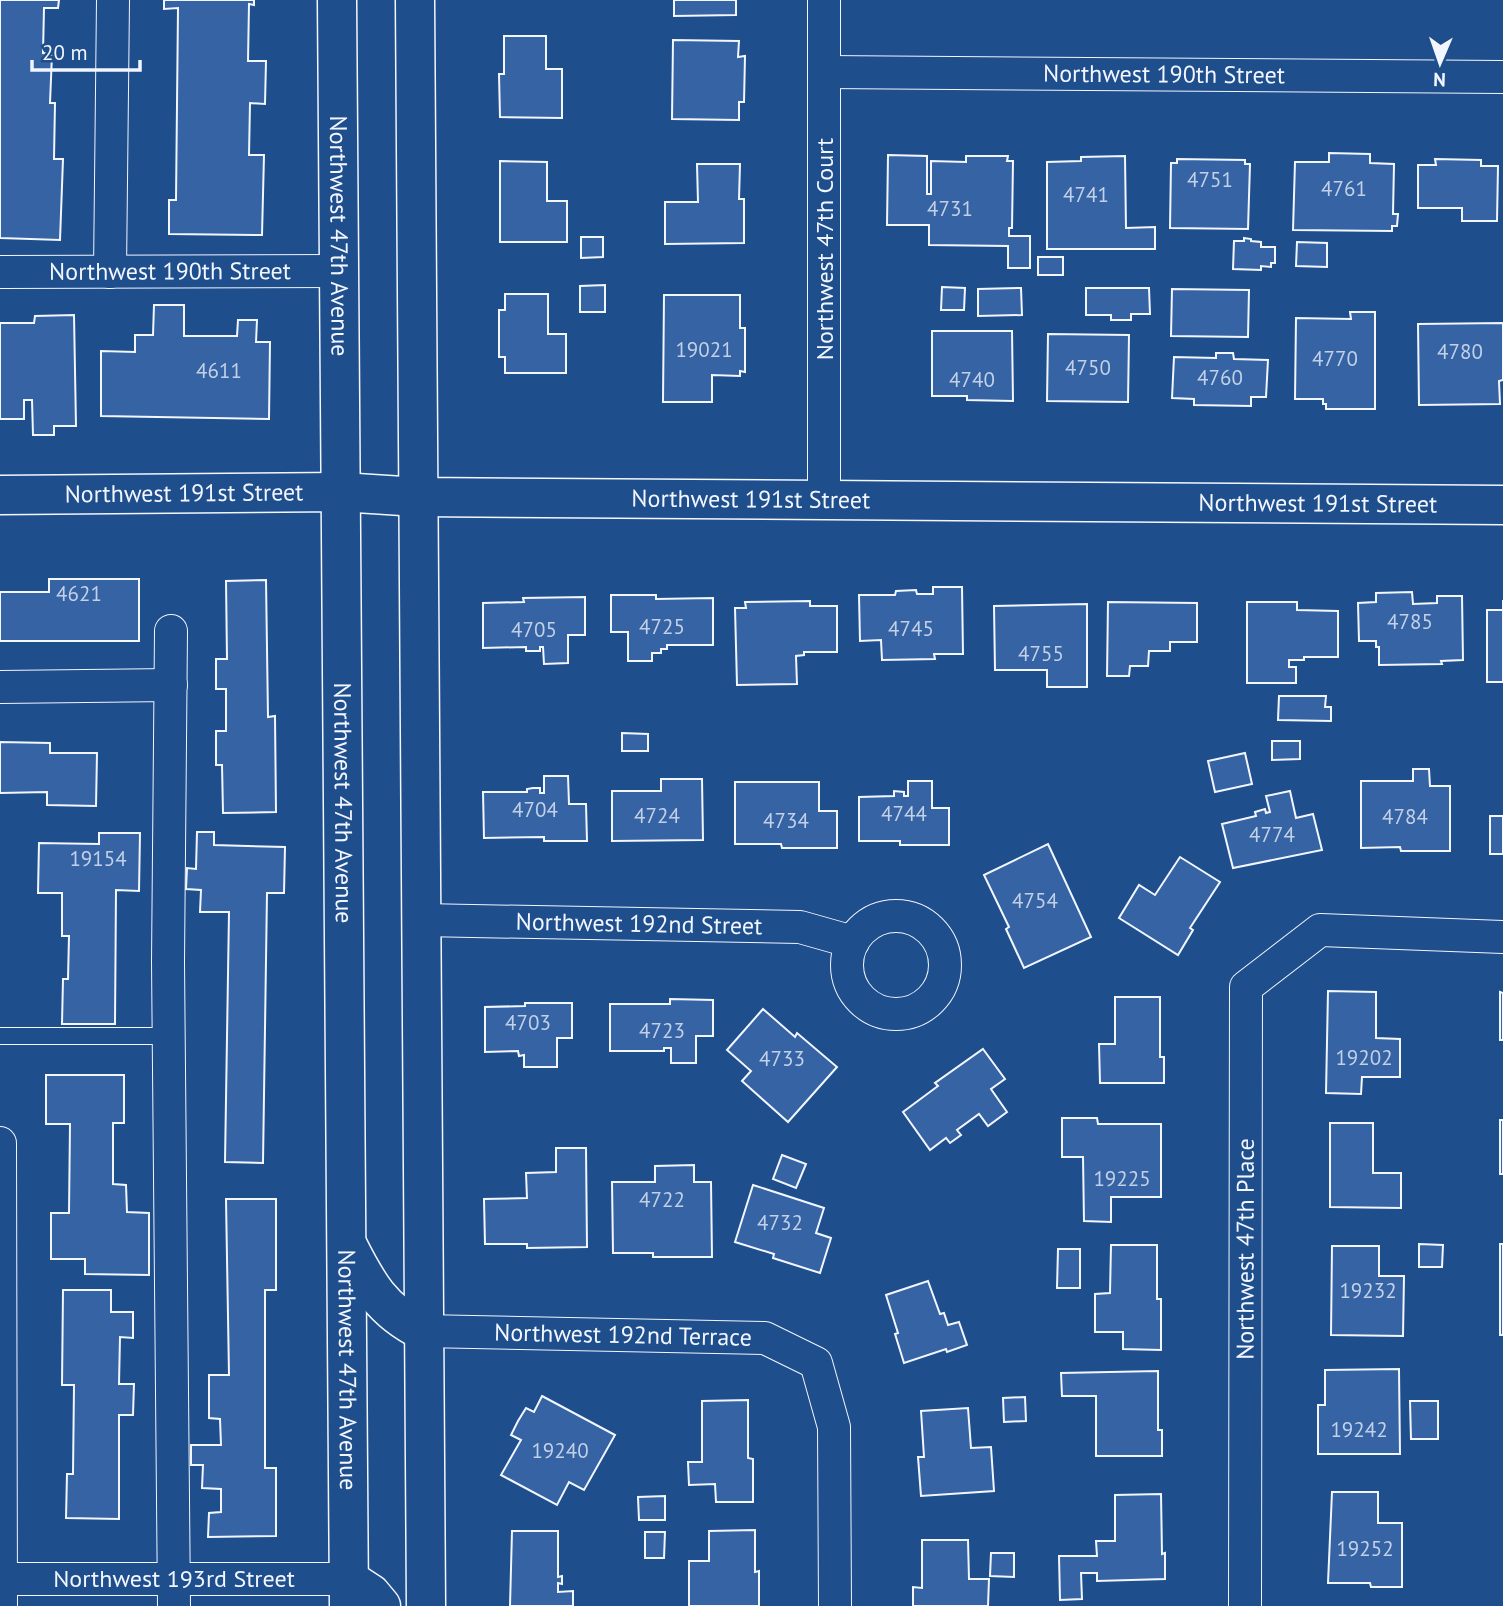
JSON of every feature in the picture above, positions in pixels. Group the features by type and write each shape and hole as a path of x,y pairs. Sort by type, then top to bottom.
{"main road":[{"name":"Northwest 47th Avenue","path":"337,0 348,1592"},
{"path":"415,0 426,1606"},
{"name":"Northwest 191st Street","path":"0,495 341,492 418,496 1503,505"},
{"path":"345,1239 363,1277 382,1303 401,1320 423,1331"},
{"path":"348,1592 371,1594 380,1606"}],"street":[{"path":"110,272 113,0"},
{"name":"Northwest 47th Court","path":"824,0 824,498"},
{"name":"Northwest 190th Street","path":"825,72 1503,77"},
{"name":"Northwest 190th Street","path":"0,272 338,271"},
{"path":"171,631 169,1036 174,1592"},
{"path":"0,687 172,685"},
{"name":"Northwest 192nd Street","path":"422,920 800,927 853,942"},
{"name":"Northwest 47th Place","path":"1245,1606 1246,987 1320,930 1503,937"},
{"path":"0,1143 1,1606"},
{"name":"Northwest 192nd Terrace","path":"423,1331 765,1338 816,1363 834,1427 835,1606"},
{"name":"Northwest 193rd Street","path":"1,1579 174,1592 348,1592"}],"lane":[{"path":"0,1036 169,1036"}],"building":[{"path":"0,0 59,0 58,8 44,8 43,53 52,54 50,103 55,103 54,159 63,159 60,240 0,238"},
{"path":"164,0 254,0 254,5 249,4 248,61 266,61 265,104 250,103 249,155 264,155 262,235 169,234 169,200 176,200 178,8 164,9"},
{"path":"674,0 736,0 736,15 674,16"},
{"path":"504,36 546,36 546,69 562,69 562,118 500,117 499,74 504,74"},
{"path":"673,40 739,41 738,57 745,56 744,102 739,102 739,120 672,119"},
{"path":"1329,153 1370,154 1370,163 1394,164 1393,214 1398,214 1397,226 1392,226 1392,231 1293,230 1295,162 1329,162"},
{"path":"888,155 927,156 927,194 931,194 931,161 966,162 966,156 1008,156 1007,161 1013,161 1012,228 1009,228 1009,236 1030,236 1030,268 1008,268 1008,246 929,245 929,225 887,225"},
{"path":"1125,156 1126,228 1155,227 1155,249 1047,249 1047,162 1081,161 1081,157"},
{"path":"1177,159 1245,160 1245,164 1250,164 1248,229 1170,228 1171,163 1177,163"},
{"path":"1435,159 1481,160 1481,166 1498,166 1497,221 1462,221 1462,208 1418,208 1418,165 1436,165"},
{"path":"500,161 547,162 547,201 567,201 567,242 500,242"},
{"path":"697,164 740,164 739,199 744,199 744,243 665,244 665,202 698,202"},
{"path":"581,237 603,237 603,257 581,258"},
{"path":"1244,238 1261,242 1261,247 1275,247 1275,263 1271,263 1271,267 1261,266 1261,270 1233,269 1234,241 1244,241"},
{"path":"1297,242 1327,243 1327,267 1296,266"},
{"path":"1038,257 1063,257 1063,275 1038,275"},
{"path":"605,285 605,312 580,312 580,286"},
{"path":"942,287 965,288 964,310 941,310"},
{"path":"1021,288 1022,315 978,316 978,289"},
{"path":"1086,288 1149,288 1150,314 1131,314 1131,320 1111,320 1111,315 1086,315"},
{"path":"1172,289 1249,290 1248,337 1171,336"},
{"path":"505,294 548,294 548,334 566,334 566,373 505,373 505,357 499,357 499,310 505,310"},
{"path":"664,295 740,295 740,328 745,328 745,372 740,371 740,376 712,375 712,402 663,402"},
{"path":"154,305 184,305 184,336 237,336 238,320 257,320 256,342 270,342 269,419 101,416 101,351 135,352 135,335 153,335"},
{"path":"1350,312 1375,312 1375,409 1326,409 1323,399 1295,399 1296,318 1351,319"},
{"path":"74,315 76,426 54,426 54,435 33,435 32,400 24,400 24,419 0,419 0,323 34,323 35,316"},
{"path":"1503,323 1503,380 1499,381 1500,404 1419,405 1418,324"},
{"path":"932,331 1012,331 1013,401 967,400 967,396 932,396"},
{"path":"1048,334 1129,335 1128,402 1047,401"},
{"path":"1216,353 1233,353 1234,359 1268,360 1266,397 1251,397 1251,406 1194,405 1194,399 1172,398 1174,357 1216,358"},
{"path":"49,579 139,579 139,641 0,641 0,592 49,592"},
{"path":"266,580 268,717 275,716 276,812 223,813 222,765 216,765 216,731 226,731 226,689 216,689 216,659 227,659 226,581"},
{"path":"933,587 962,587 963,654 934,654 935,659 882,660 881,640 860,641 859,595 895,595 896,591 916,590 917,594 933,594"},
{"path":"1412,592 1413,604 1437,603 1437,596 1462,596 1463,660 1441,661 1442,664 1379,665 1379,647 1376,647 1376,641 1359,641 1358,603 1376,602 1376,593"},
{"path":"611,595 656,595 656,599 713,598 713,645 667,645 667,649 661,649 661,653 652,653 652,661 628,661 628,632 611,632"},
{"path":"585,597 585,635 568,635 568,663 544,664 543,647 540,647 540,651 526,651 526,647 483,648 483,603 524,602 523,598"},
{"path":"810,601 810,606 837,606 837,652 804,652 804,655 796,656 797,684 737,685 735,608 746,608 745,602"},
{"path":"1108,602 1197,603 1197,642 1170,642 1170,651 1149,651 1148,666 1130,666 1129,676 1107,676"},
{"path":"1247,602 1297,602 1297,610 1338,611 1338,657 1289,660 1289,667 1296,667 1296,683 1247,683"},
{"path":"1087,604 1087,687 1047,687 1047,670 995,670 994,606"},
{"path":"1487,610 1503,610 1503,682 1487,682"},
{"path":"1279,696 1326,696 1325,707 1331,707 1331,721 1278,720"},
{"path":"622,733 648,734 648,751 622,751"},
{"path":"1272,741 1300,741 1300,759 1272,760"},
{"path":"0,742 50,743 50,753 97,753 96,806 47,805 47,792 0,793"},
{"path":"1245,753 1252,784 1215,792 1208,761"},
{"path":"1413,769 1429,769 1430,786 1450,786 1450,851 1401,851 1400,847 1361,848 1361,781 1413,781"},
{"path":"544,776 568,776 569,804 586,804 587,841 544,841 544,837 484,838 483,792 527,792 527,789 540,788 540,793 544,793"},
{"path":"661,779 702,779 703,840 612,841 612,791 661,791"},
{"path":"908,781 932,781 932,808 949,808 949,845 900,845 900,841 859,841 859,797 894,796 894,791 904,792 904,796 908,796"},
{"path":"735,782 819,782 819,811 837,811 837,848 782,848 781,844 735,844"},
{"path":"1290,791 1296,818 1313,814 1322,850 1233,868 1222,824 1256,816 1255,812 1265,809 1266,813 1270,812 1266,796"},
{"path":"1490,816 1503,816 1503,854 1490,854"},
{"path":"197,832 214,832 214,845 285,847 284,893 267,893 263,1163 225,1162 229,912 200,912 201,890 186,889 187,868 196,869"},
{"path":"99,833 140,833 139,891 116,890 115,1024 62,1024 63,979 68,979 69,936 62,936 62,893 38,893 39,843 99,844"},
{"path":"1048,844 1091,937 1024,968 1006,929 1009,927 984,875"},
{"path":"1180,857 1220,882 1190,928 1193,930 1178,955 1119,918 1139,885 1155,895"},
{"path":"1328,991 1376,992 1376,1038 1400,1039 1400,1077 1362,1077 1361,1094 1326,1093"},
{"path":"1500,992 1503,993 1503,1040 1500,1040"},
{"path":"1115,997 1160,997 1160,1057 1164,1057 1164,1083 1100,1083 1099,1044 1115,1044"},
{"path":"670,999 713,1000 713,1036 696,1036 696,1063 671,1063 671,1048 664,1048 664,1051 610,1051 610,1004 670,1004"},
{"path":"525,1003 572,1003 572,1038 557,1038 557,1067 524,1067 524,1055 519,1056 518,1051 485,1052 485,1007 525,1006"},
{"path":"763,1009 795,1037 797,1033 837,1067 788,1122 742,1081 751,1071 727,1050"},
{"path":"983,1049 1005,1079 991,1089 1007,1112 988,1126 979,1114 957,1130 961,1135 950,1143 946,1138 930,1150 903,1112 938,1086 935,1083"},
{"path":"46,1075 124,1075 124,1123 113,1123 113,1184 126,1185 127,1212 149,1213 149,1275 85,1274 85,1259 51,1259 51,1213 69,1213 70,1124 46,1124"},
{"path":"1062,1118 1097,1118 1098,1124 1161,1124 1161,1197 1111,1197 1111,1222 1084,1221 1083,1157 1062,1157"},
{"path":"1500,1120 1503,1120 1503,1174 1500,1174"},
{"path":"1330,1123 1373,1123 1373,1173 1401,1173 1401,1208 1330,1207"},
{"path":"556,1148 586,1148 587,1247 527,1248 527,1244 485,1244 484,1199 527,1198 526,1173 556,1172"},
{"path":"782,1155 806,1164 796,1188 773,1179"},
{"path":"694,1165 694,1182 711,1182 712,1257 653,1257 653,1253 613,1253 612,1182 655,1182 655,1166"},
{"path":"753,1185 824,1208 816,1233 831,1238 820,1273 735,1242"},
{"path":"226,1199 276,1199 276,1290 265,1290 265,1468 276,1468 276,1536 208,1537 209,1513 221,1512 221,1489 202,1488 203,1465 191,1465 191,1445 221,1445 220,1419 209,1418 209,1375 229,1375"},
{"path":"1419,1244 1443,1245 1442,1267 1419,1267"},
{"path":"1500,1244 1503,1244 1503,1335 1500,1335"},
{"path":"1111,1245 1157,1245 1161,1350 1123,1349 1123,1332 1095,1332 1095,1294 1110,1293"},
{"path":"1332,1246 1379,1246 1379,1276 1404,1276 1403,1336 1331,1335"},
{"path":"1058,1249 1080,1249 1080,1288 1057,1288"},
{"path":"928,1281 940,1314 944,1313 948,1325 959,1322 967,1345 904,1363 886,1295"},
{"path":"63,1290 111,1290 111,1312 133,1312 133,1338 120,1337 119,1384 134,1384 133,1415 119,1415 119,1519 66,1518 67,1474 73,1474 74,1385 62,1385"},
{"path":"1399,1369 1400,1454 1318,1454 1318,1405 1325,1405 1325,1370"},
{"path":"1158,1371 1158,1430 1162,1430 1162,1456 1096,1456 1096,1396 1062,1396 1061,1373"},
{"path":"542,1396 615,1435 584,1490 569,1482 557,1505 501,1475 521,1440 511,1435 518,1421 526,1408 534,1412"},
{"path":"1025,1397 1026,1421 1004,1422 1003,1398"},
{"path":"748,1400 748,1458 753,1459 753,1502 716,1502 715,1484 689,1485 688,1462 702,1462 702,1401"},
{"path":"1410,1401 1438,1401 1438,1439 1411,1439"},
{"path":"968,1408 971,1448 991,1447 994,1491 921,1496 918,1457 924,1457 921,1411"},
{"path":"1332,1492 1378,1492 1378,1523 1402,1523 1402,1587 1371,1587 1370,1583 1328,1583"},
{"path":"1161,1494 1165,1579 1097,1581 1097,1573 1081,1573 1082,1599 1060,1600 1059,1556 1097,1556 1096,1541 1115,1541 1115,1495"},
{"path":"665,1496 665,1520 639,1520 638,1497"},
{"path":"755,1530 755,1572 759,1571 759,1606 689,1606 689,1561 709,1561 709,1531"},
{"path":"512,1531 558,1531 558,1577 562,1576 562,1584 558,1583 558,1592 573,1591 573,1606 510,1606"},
{"path":"645,1532 665,1532 664,1558 645,1558"},
{"path":"922,1540 968,1540 969,1579 989,1579 988,1606 913,1606 913,1587 922,1588"},
{"path":"991,1553 1014,1553 1014,1577 990,1576"}]}
